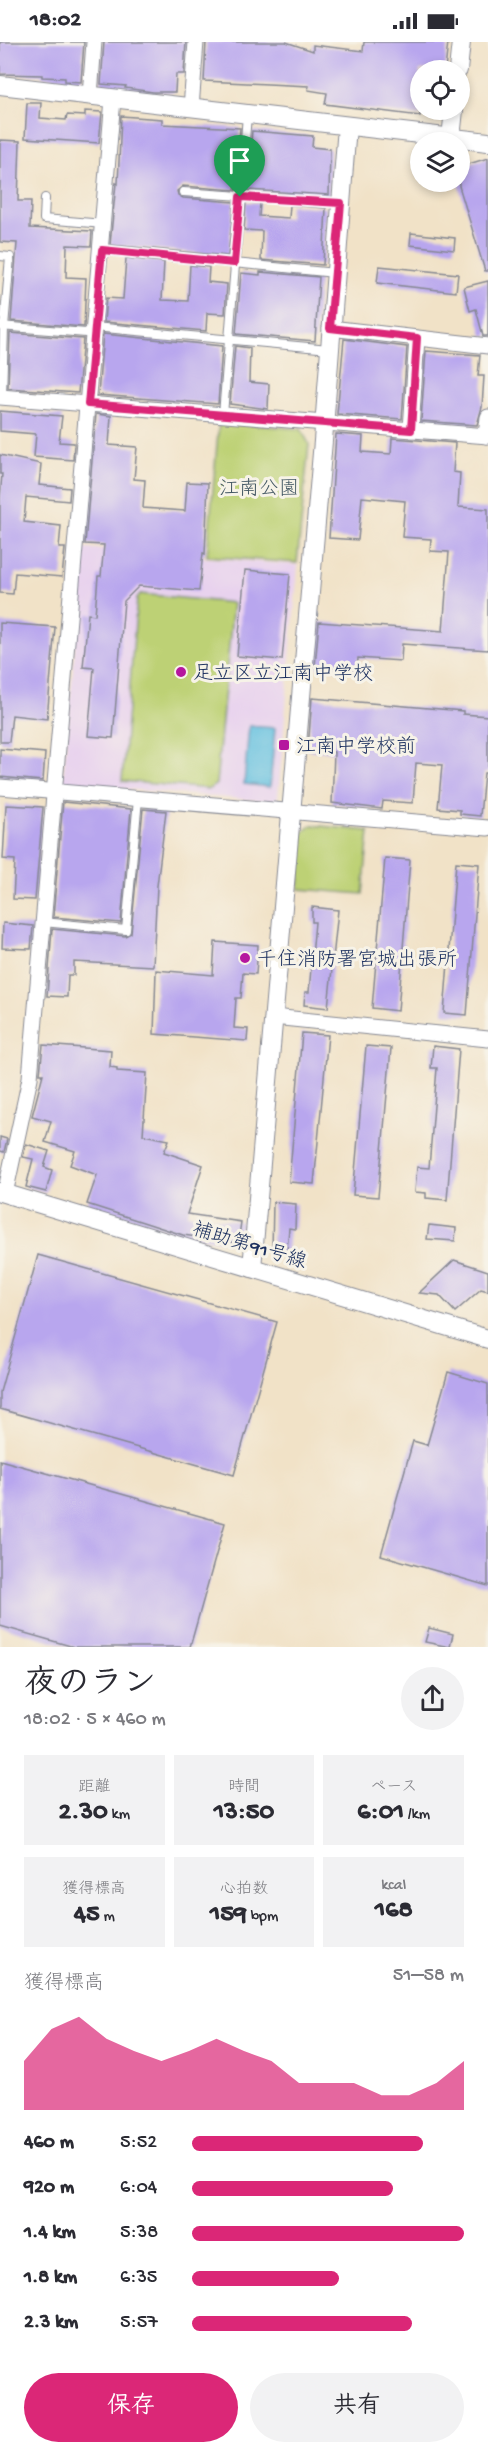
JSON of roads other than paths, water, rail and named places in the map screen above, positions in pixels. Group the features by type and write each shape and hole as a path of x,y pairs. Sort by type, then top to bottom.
{"street":[{"path":"90,96 94,42"},
{"path":"191,108 196,42"},
{"path":"459,60 461,42"},
{"path":"0,85 410,133"},
{"path":"2,1193 30,1078 113,99"},
{"path":"252,1268 347,126"},
{"path":"470,140 488,142"},
{"path":"330,328 488,346"},
{"path":"411,430 417,338"},
{"path":"1,397 487,436 488,417"},
{"path":"0,787 488,828"},
{"path":"273,1017 488,1039"},
{"name":"補助第91号線","path":"2,1193 488,1339"}],"lane":[{"path":"223,415 247,115"},
{"path":"183,192 341,203"},
{"path":"45,198 44,219 104,224"},
{"path":"102,250 335,273"},
{"path":"0,256 10,256 2,326 1,397"},
{"path":"2,326 86,333 94,327 328,349"},
{"path":"43,922 126,930 138,800"}],"water":[{"path":"249,726 275,728 270,787 244,784"}],"place":[{"name":"足立区立江南中学校","path":"181,672"},
{"name":"江南中学校前","path":"284,745"},
{"name":"千住消防署宮城出張所","path":"245,958"}],"park label":[{"name":"江南公園","path":"259,487"}]}
